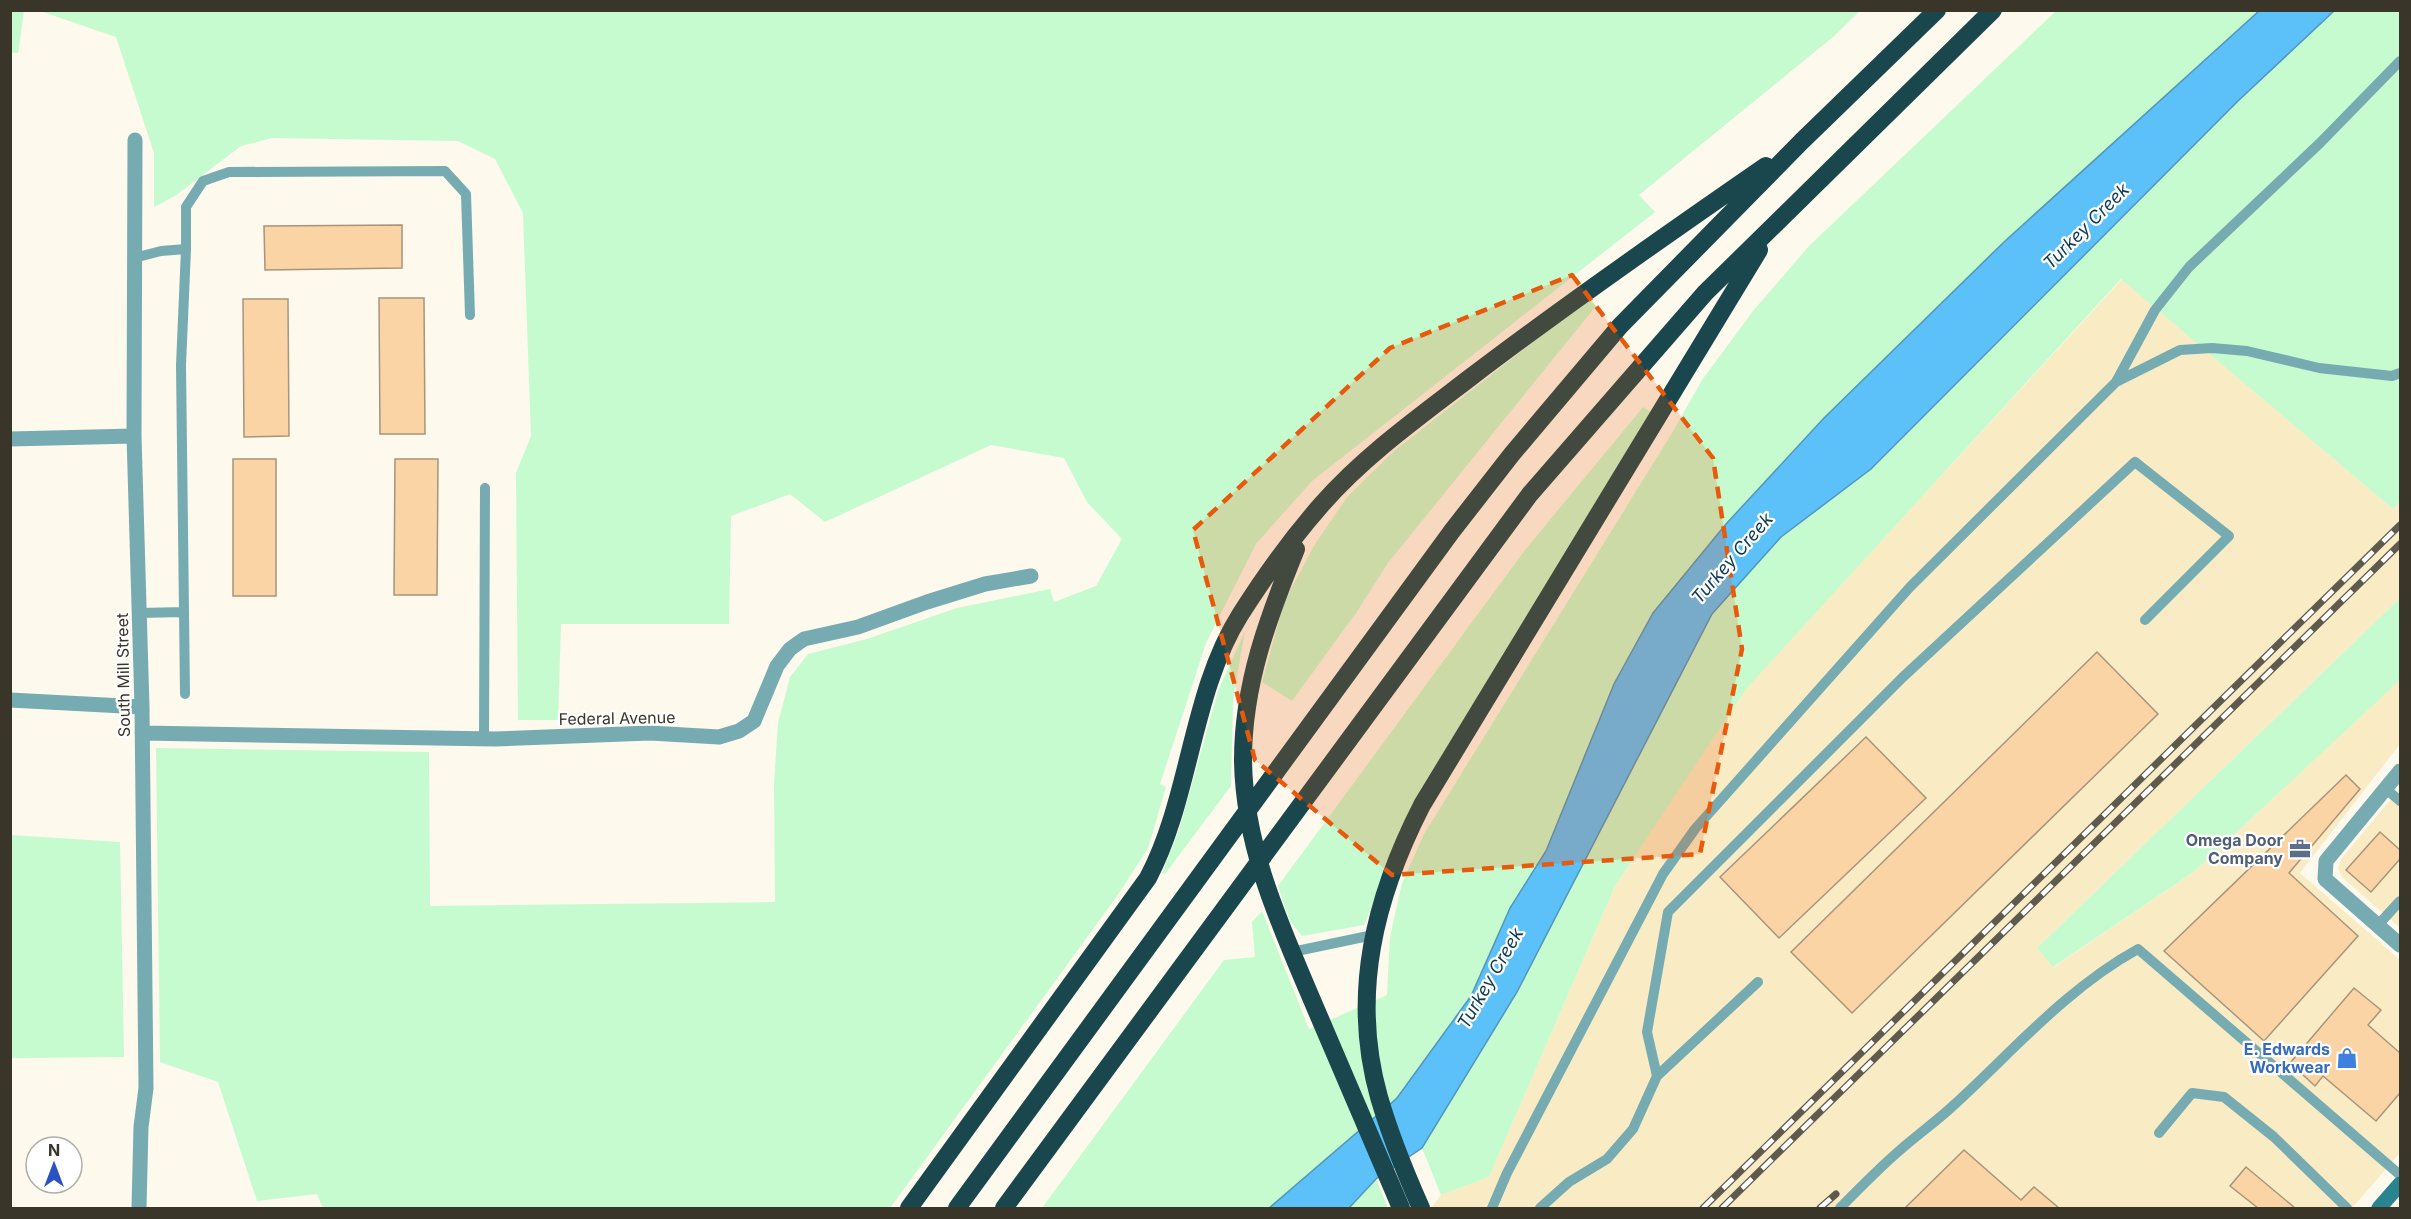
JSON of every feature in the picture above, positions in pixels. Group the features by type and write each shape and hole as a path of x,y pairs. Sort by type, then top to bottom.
{"highway":[{"path":"957,1209 1173,910 1452,531 1576,377 1620,326 1802,141 1937,10"},
{"path":"1004,1209 1530,495 1638,367 1705,293 1993,10"},
{"path":"909,1209 1148,878 1164,847 1207,696 1222,652 1239,616 1309,520 1362,466 1426,411 1581,293 1802,141"},
{"path":"1421,1209 1394,1144 1378,1095 1367,1001 1373,935 1388,880 1399,850 1422,805 1775,223"},
{"path":"1309,520 1266,623 1255,666 1243,759 1252,839 1266,887 1292,952 1401,1209"}],"main road":[{"path":"2379,1209 2400,1184"}],"street":[{"name":"South Mill Street","path":"135,140 134,436 142,707 146,1088 141,1127 139,1209"},
{"path":"10,439 134,436"},
{"name":"Federal Avenue","path":"142,733 484,738 650,733 719,736 739,731 754,722 777,666 790,649 804,639 858,627 986,584 1031,576"},
{"path":"10,700 142,707"},
{"path":"2400,771 2326,861 2325,879 2400,945"}],"lane":[{"path":"1492,1209 1507,1173 1663,874 1695,829 1910,586 2116,382 2155,310 2189,267 2320,143 2400,61"},
{"path":"185,694 181,365 186,207 203,181 228,172 445,171 466,194 470,315"},
{"path":"134,258 161,251 186,249"},
{"path":"2116,382 2180,350 2212,348 2256,353 2319,368 2392,376 2400,373"},
{"path":"1657,1076 1647,1032 1668,912 1903,677 2135,462 2229,536 2145,620"},
{"path":"484,738 485,488"},
{"path":"139,613 184,612"},
{"path":"2386,789 2400,801"},
{"path":"2378,925 2400,901"},
{"path":"1292,952 1373,935"},
{"path":"1840,1209 1899,1151 1954,1105 2070,994 2107,966 2138,949 2400,1175"},
{"path":"1540,1209 1569,1182 1607,1159 1633,1129 1657,1076 1758,982"},
{"path":"2159,1132 2192,1092 2224,1097 2274,1137 2347,1209"}],"highlighted area":[{"path":"1572,275 1713,458 1742,649 1700,854 1392,875 1255,760 1193,530 1390,348"}],"shaded area":[{"path":"2122,279 2393,509 2400,501 2400,598 2037,948 2054,967 2195,871 2400,679 2400,744 2300,873 2400,960 2400,1153 2352,1208 1431,1208 1441,1195 1489,1177 1615,886 1746,688"},
{"path":"2400,788 2400,928 2342,877 2338,869 2341,859"}],"green space":[{"path":"11,10 24,11 18,53 11,52"},
{"path":"40,11 1860,11 1833,37 1639,195 1655,212 1312,481 1256,544 1206,643 1160,784 1166,787 1148,848 1117,896 890,1208 323,1208 317,1194 257,1201 218,1082 160,1062 156,748 429,752 430,906 775,902 774,784 778,723 790,677 808,654 867,639 957,608 1050,589 1054,602 1096,586 1122,539 1087,502 1064,458 991,445 825,522 790,494 731,516 729,624 561,624 558,720 518,720 516,473 531,436 523,213 495,159 458,141 272,138 241,146 175,196 154,207 154,153 116,37"},
{"path":"2056,11 2259,11 2004,242 1824,418 1726,524 1653,613 1614,684 1546,851 1510,908 1471,996 1397,1098 1269,1208 1042,1208 1224,960 1255,957 1252,922 1262,911 1309,1029 1387,995 1390,937 1402,883 1424,834 1672,433 1702,380 1753,311 1809,246"},
{"path":"2334,11 2400,11 2400,501 2393,509 2121,279 1746,689 1615,886 1489,1177 1441,1195 1422,1148 1517,992 1711,614 1781,537 1871,469 2238,101"},
{"path":"1588,299 1596,306 1388,563 1356,613 1292,701 1262,682 1284,602 1315,544 1348,496 1394,451"},
{"path":"1643,407 1651,412 1415,801 1364,925 1302,936 1290,921 1278,886 1525,550"},
{"path":"2400,598 2400,680 2195,871 2053,967 2037,948"},
{"path":"1245,631 1233,699 1231,786 1165,874 1162,873 1179,830 1218,691"},
{"path":"11,835 120,842 124,1057 11,1058"},
{"path":"1376,1179 1388,1208 1349,1208"}],"water":[{"name":"Turkey Creek","path":"2259,11 2334,11 2238,101 1871,469 1781,537 1712,614 1517,992 1422,1148 1376,1179 1349,1208 1269,1208 1397,1098 1471,996 1510,908 1546,851 1614,684 1653,613 1726,524 1824,418 2004,242"}],"building":[{"path":"402,225 402,268 265,270 264,226"},
{"path":"379,298 424,298 425,434 380,434"},
{"path":"243,299 288,299 289,436 244,437"},
{"path":"233,459 276,459 276,596 233,596"},
{"path":"395,459 438,459 437,595 394,595"},
{"path":"2097,652 2158,714 1852,1013 1791,952"},
{"path":"1866,737 1926,798 1779,938 1720,877"},
{"path":"2346,775 2360,789 2289,873 2358,936 2264,1041 2164,951"},
{"path":"2380,832 2400,850 2400,859 2371,892 2346,870"},
{"name":"E. Edwards Workwear","path":"2354,988 2381,1010 2368,1025 2400,1053 2400,1093 2376,1121 2323,1076 2315,1086 2290,1063"},
{"path":"1964,1150 2021,1200 2034,1187 2059,1208 1905,1208"},
{"path":"2246,1167 2295,1208 2258,1208 2230,1186"}],"railway":[{"path":"1703,1208 2400,525"},
{"path":"1722,1208 2400,544"},
{"path":"1820,1208 1836,1194"}],"place":[{"name":"Omega Door Company","path":"2300,849"},
{"name":"E. Edwards Workwear","path":"2347,1058"}]}
